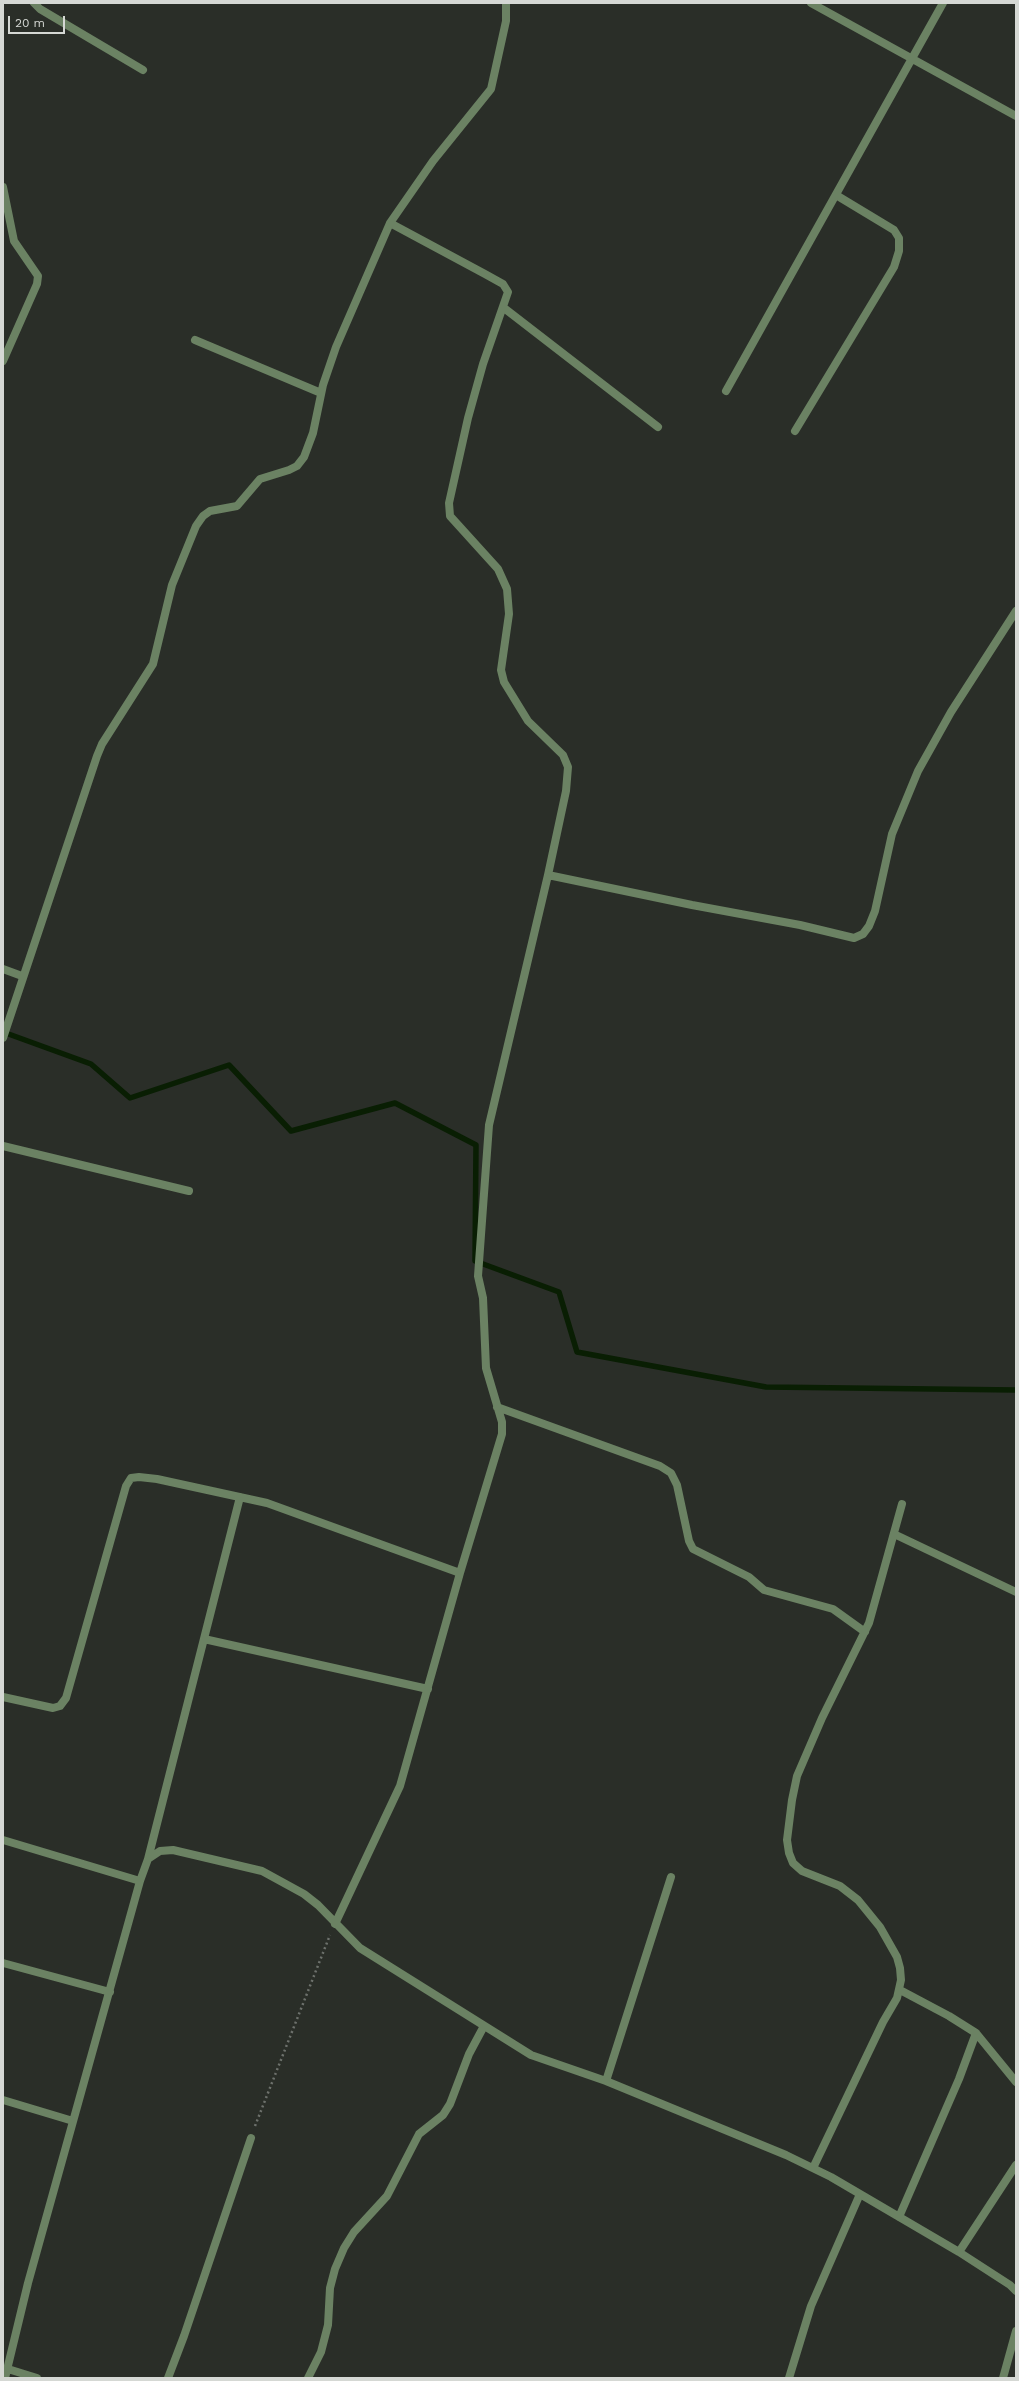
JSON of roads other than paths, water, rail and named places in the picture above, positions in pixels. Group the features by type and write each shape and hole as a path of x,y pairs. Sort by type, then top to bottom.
{"street":[{"path":"34,3 40,9 142,70"},
{"path":"3,1038 22,976 97,756 102,744 153,664 172,585 196,526 203,516 210,511 237,506 260,479 297,466 309,448 321,393 336,347 390,224 433,160 491,89 504,28 506,3"},
{"path":"811,3 1016,116"},
{"path":"726,392 943,3"},
{"path":"3,187 14,242 38,276 37,284 3,361"},
{"path":"795,432 894,267 899,251 899,238 894,230 836,195"},
{"path":"335,1924 400,1786 460,1573 502,1434 502,1422 486,1368 483,1298 478,1276 489,1125 548,875 566,791 568,767 563,755 528,720 504,682 501,670 508,614 507,589 498,569 450,516 449,503 483,364 504,308 508,292 504,284 390,224"},
{"path":"504,308 658,427"},
{"path":"195,340 321,393"},
{"path":"548,875 692,905 800,925 854,938 863,934 869,926 875,911 892,834 912,783 951,712 1016,611"},
{"path":"3,970 22,976"},
{"path":"3,1146 189,1191"},
{"path":"497,1407 660,1466 671,1473 677,1485 689,1541 693,1549 749,1577 764,1590 833,1609 865,1632"},
{"path":"3,1697 53,1708 60,1706 66,1698 126,1486 131,1478 139,1477 158,1480 267,1503 460,1573"},
{"path":"5,2378 28,2283 140,1881 148,1859 240,1497"},
{"path":"813,2168 900,1990 900,1968 897,1957 880,1928 850,1892 840,1886 802,1871 793,1863 789,1853 787,1840 792,1800 797,1776 822,1718 865,1632 902,1504"},
{"path":"894,1534 1016,1592"},
{"path":"204,1639 428,1689"},
{"path":"3,1840 140,1881"},
{"path":"148,1859 160,1850 173,1850 262,1871 304,1894 318,1905 360,1948 531,2055 606,2082 786,2155 813,2168 959,2252 1010,2285 1016,2291"},
{"path":"606,2082 671,1877"},
{"path":"3,1963 110,1992"},
{"path":"900,1990 949,2016 976,2033 1016,2082"},
{"path":"308,2378 321,2352 328,2325 330,2288 335,2269 344,2248 354,2232 387,2196 419,2134 443,2115 450,2104 469,2054 484,2026"},
{"path":"899,2217 959,2079 976,2033"},
{"path":"3,2100 73,2121"},
{"path":"168,2378 184,2336 251,2138"},
{"path":"959,2252 1016,2165"},
{"path":"789,2378 811,2306 860,2194"},
{"path":"1003,2378 1016,2331"},
{"path":"8,2369 37,2378"}],"waterway":[{"path":"3,1032 91,1064 130,1098 229,1065 291,1131 395,1103 476,1145 475,1261 559,1292 577,1352 766,1387 1016,1390"}]}
